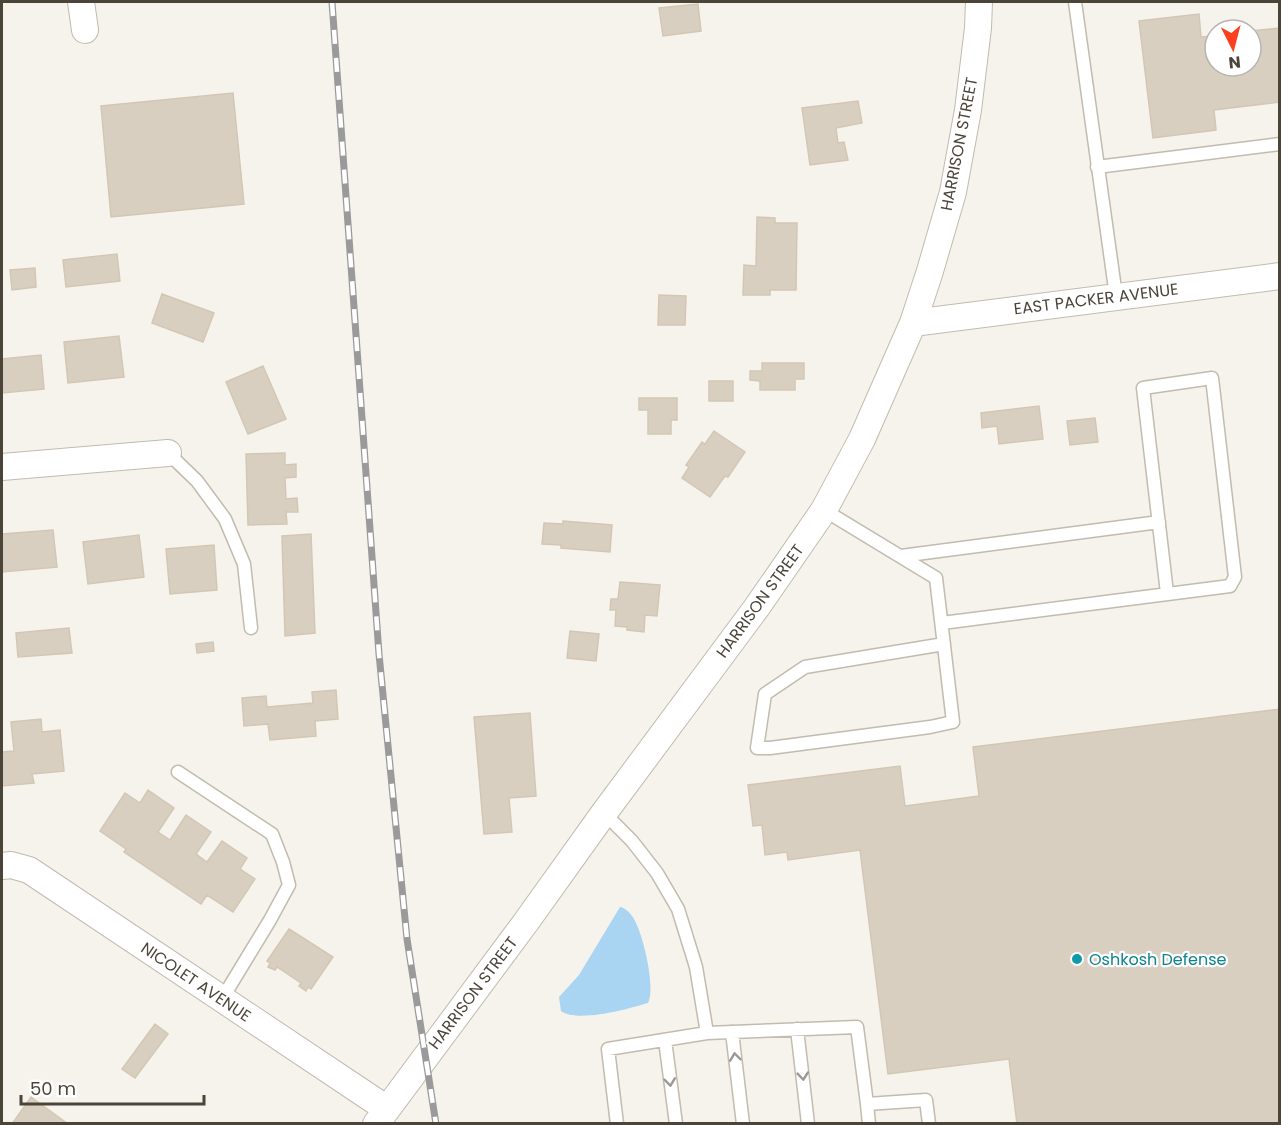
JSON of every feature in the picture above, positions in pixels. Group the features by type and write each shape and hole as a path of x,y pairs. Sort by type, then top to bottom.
{"street":[{"path":"81,2 85,30"},
{"name":"HARRISON STREET","path":"381,1116 757,607 824,510 862,439 913,323 953,192 968,110 979,2"},
{"name":"EAST PACKER AVENUE","path":"913,323 1280,276"},
{"path":"2,467 168,453"},
{"name":"NICOLET AVENUE","path":"2,866 11,865 29,870 222,999 381,1116"}],"lane":[{"path":"1075,2 1116,296"},
{"path":"1098,166 1280,144"},
{"path":"942,622 1230,586 1235,577 1212,378 1143,388 1167,593"},
{"path":"168,453 197,481 225,519 244,564 251,628"},
{"path":"824,510 936,578 942,622 953,722 930,727 757,748 765,694 805,667 944,644"},
{"path":"901,556 1159,522"},
{"path":"178,772 272,834 284,862 289,885 222,999"},
{"path":"604,813 632,841 674,899 696,967 707,1033"},
{"path":"617,1124 608,1049 707,1033 857,1027 869,1124"},
{"path":"798,1029 808,1124"},
{"path":"732,1032 743,1124"},
{"path":"664,1040 675,1124"},
{"path":"867,1104 926,1100 929,1124"}],"water":[{"path":"620,907 633,917 641,936 649,974 648,1003 591,1015 579,1016 561,1011 559,997 579,975"}],"building":[{"path":"698,4 701,31 663,36 659,8"},
{"path":"1199,14 1201,37 1203,37 1203,78 1263,78 1263,30 1280,28 1280,102 1214,110 1216,130 1153,138 1139,21"},
{"path":"233,93 244,204 111,217 101,106"},
{"path":"858,101 862,123 836,128 838,143 844,142 848,160 810,165 802,108"},
{"path":"757,217 775,218 775,223 797,223 796,290 770,290 770,295 743,295 744,265 756,266"},
{"path":"117,254 120,281 66,287 63,260"},
{"path":"35,268 36,287 12,290 10,270"},
{"path":"162,294 214,313 203,342 152,323"},
{"path":"659,295 686,296 685,325 658,325"},
{"path":"119,336 124,377 68,383 64,342"},
{"path":"41,355 44,389 2,393 2,359"},
{"path":"762,363 804,363 804,379 795,379 795,390 760,390 760,381 750,380 750,371 762,371"},
{"path":"263,366 286,419 248,434 226,382"},
{"path":"709,381 733,381 733,401 709,401"},
{"path":"639,398 677,398 677,420 671,420 671,434 648,434 648,410 639,410"},
{"path":"1039,406 1043,439 999,444 997,426 982,428 981,413"},
{"path":"1095,418 1098,442 1070,445 1067,421"},
{"path":"714,431 745,452 728,477 725,476 710,497 682,478 689,467 686,465 702,442 705,444"},
{"path":"285,453 285,465 296,464 296,477 285,478 286,499 297,498 298,512 286,512 287,524 248,525 246,454"},
{"path":"563,521 612,525 610,552 542,544 544,523 563,524"},
{"path":"53,530 57,567 2,572 2,534"},
{"path":"311,534 315,633 285,636 282,536"},
{"path":"139,535 144,577 88,584 83,542"},
{"path":"214,545 217,590 170,594 166,549"},
{"path":"620,582 660,585 657,616 645,615 644,632 615,626 616,610 610,610 611,599 618,599"},
{"path":"69,628 72,653 18,657 16,633"},
{"path":"570,631 599,634 596,661 567,658"},
{"path":"213,642 214,651 197,653 196,644"},
{"path":"336,690 338,719 315,721 316,736 270,740 268,724 244,726 242,698 266,696 267,707 313,703 312,692"},
{"name":"Oshkosh Defense","path":"1280,709 1280,1124 1017,1124 1009,1059 888,1074 860,850 788,860 787,852 765,855 762,825 753,826 748,785 900,766 905,806 979,796 973,747"},
{"path":"530,713 536,796 509,798 512,832 484,834 474,717"},
{"path":"41,719 42,732 60,730 64,771 32,774 34,783 2,786 2,752 14,751 11,722"},
{"path":"148,790 174,808 158,832 170,840 186,815 211,832 196,854 207,862 222,841 247,858 240,869 255,879 233,912 207,895 201,904 124,852 126,849 100,831 125,793 140,803"},
{"path":"289,929 333,957 311,989 308,987 306,991 299,986 301,983 277,967 275,970 268,967 270,963 267,961"},
{"path":"155,1024 168,1034 135,1078 122,1069"},
{"path":"31,1097 68,1124 12,1124"}],"railway":[{"path":"332,2 379,654 407,939 436,1124"}],"place":[{"name":"Oshkosh Defense","path":"1077,959"}]}
